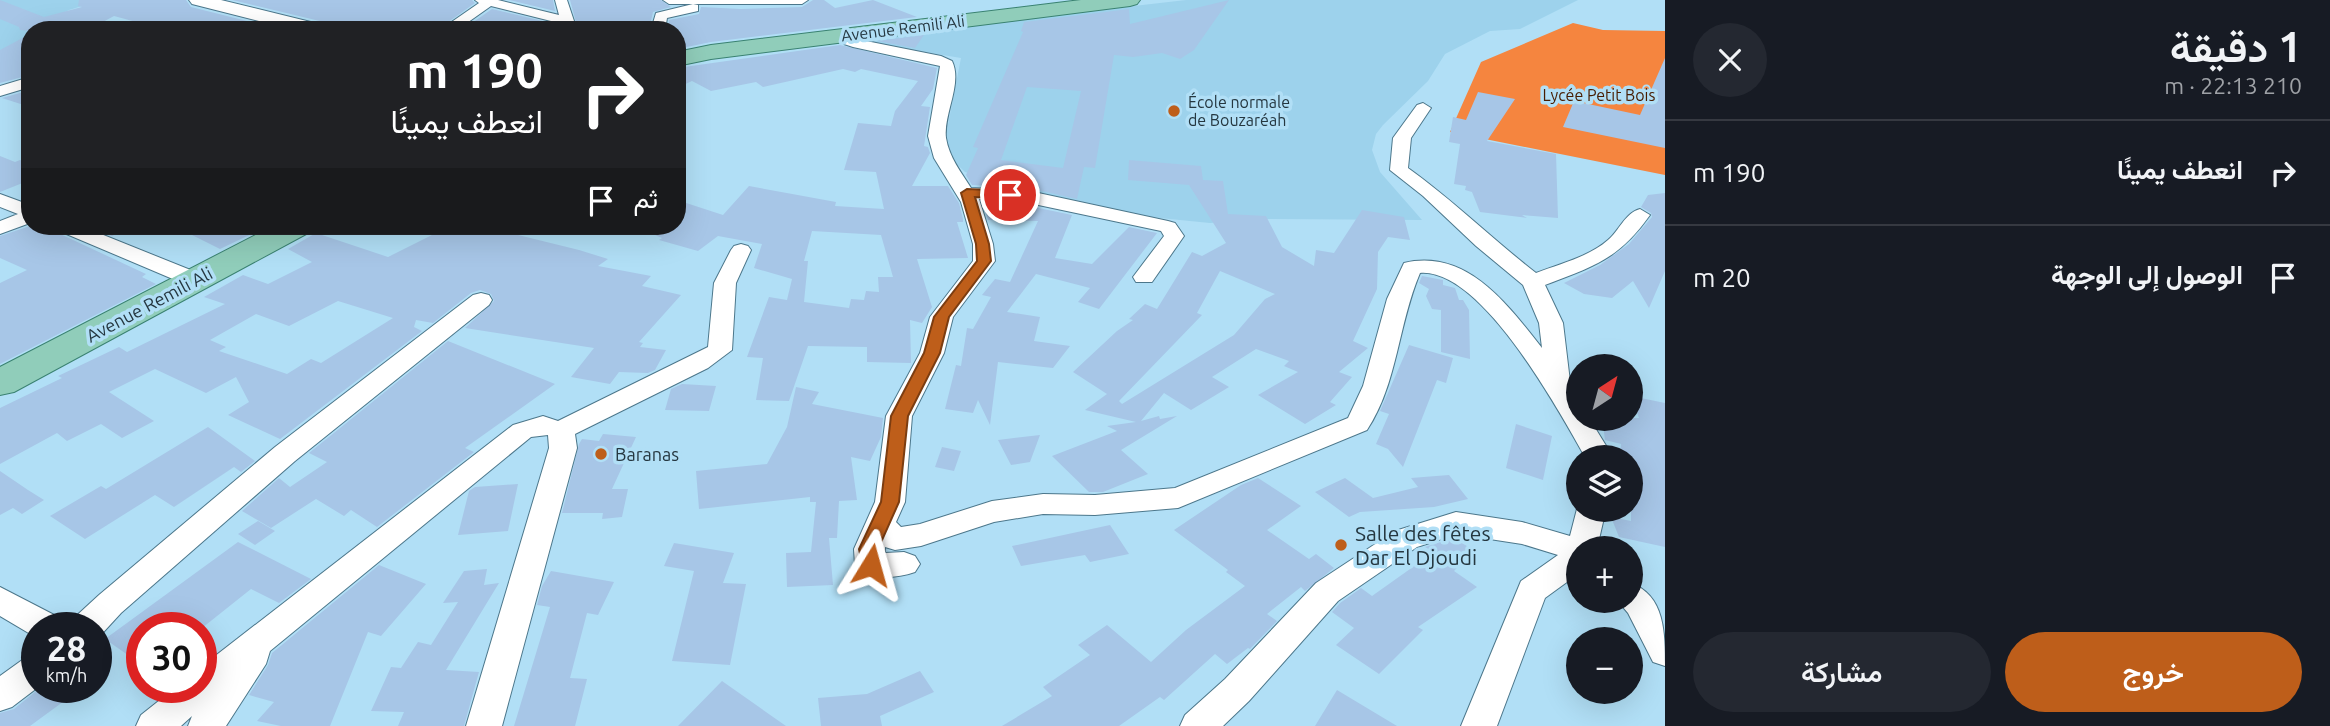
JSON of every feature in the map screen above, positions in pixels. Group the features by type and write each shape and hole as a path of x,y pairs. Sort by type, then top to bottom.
{"main road":[{"path":"198,0 277,21"},
{"name":"Avenue Remili Ali","path":"686,58 834,36 1130,0"},
{"name":"Avenue Remili Ali","path":"0,383 280,235"}],"street":[{"path":"460,21 488,1 567,21 561,0"},
{"path":"669,0 802,0"},
{"path":"660,21 661,16 715,1"},
{"path":"834,36 853,43 941,60 947,64 948,73 937,136 943,158 967,193 983,244 984,261 942,317 932,353 899,416 890,502 869,549 871,565 904,564"},
{"path":"0,91 21,85"},
{"path":"1423,108 1402,138 1399,170 1430,192 1483,242 1533,282 1551,323 1558,390"},
{"path":"967,193 1029,197 1168,227 1174,236 1144,276"},
{"path":"0,200 21,210"},
{"path":"1533,282 1587,261 1615,245 1640,215"},
{"path":"0,228 21,218"},
{"path":"86,235 195,280"},
{"path":"217,674 522,431 543,425 561,430 699,363 720,350 725,283 741,250"},
{"path":"880,524 895,539 921,535 992,512 1043,504 1095,505 1178,498 1358,424 1376,386 1398,299 1412,268 1429,265 1447,270 1469,282 1506,318 1558,390 1592,445"},
{"path":"102,612 285,454 481,300"},
{"path":"484,726 564,448 561,430"},
{"path":"1198,726 1237,690 1326,592 1406,539 1457,523 1522,533 1566,547"},
{"path":"1479,726 1532,590 1566,567"},
{"path":"0,600 21,612"},
{"path":"1643,610 1665,652"},
{"path":"206,726 269,631"},
{"path":"0,696 21,680"},
{"path":"155,726 182,703"}],"shaded area":[{"path":"0,0 101,0 69,10 48,21 21,21 21,54 0,61"},
{"name":"École normale de Bouzaréah","path":"1186,0 1578,0 1520,29 1490,31 1445,54 1428,81 1376,134 1372,150 1380,172 1422,220 1266,219 1210,223 1140,216 1033,192 965,172 947,155 945,140 961,58 863,42 872,36"}],"green space":[{"name":"Lycée Petit Bois","path":"1573,23 1603,30 1665,31 1665,175 1450,132 1481,62"}],"building":[{"path":"0,0 44,17 82,7 78,6 79,0 186,0 191,7 247,21 133,21 114,16 105,21 21,21 21,30 0,19"},
{"path":"232,0 472,0 475,3 450,21 320,21"},
{"path":"509,0 553,0 555,11"},
{"path":"570,0 661,0 671,7 653,12 651,21 576,21"},
{"path":"813,0 824,0 835,8 873,0 917,17 686,47 686,21 669,21 699,14 701,7 802,7"},
{"path":"1229,0 1194,50 1180,59 1162,53 1133,57 1114,55 1095,168 1084,167 1077,199 1029,188 972,185 966,175 978,148 973,147 1023,32 1024,22 1129,9 1130,24","holes":["1027,87 1081,91 1063,168 1001,160"]},
{"path":"492,9 543,21 475,21"},
{"path":"924,35 915,48 877,41"},
{"path":"21,39 21,77 0,83 0,50"},
{"path":"840,45 937,68 933,89 921,106 930,107 924,146 928,147 930,153 912,186 948,186 959,203 963,222 957,222 968,258 917,259 932,307 922,323 910,320 911,363 867,362 867,347 808,346 789,401 756,400 763,358 747,357 769,297 787,300 792,279 754,268 762,244 718,236 698,251 659,240 662,238 655,235 686,235 686,203 723,215 749,186 836,202 835,206 884,209 876,172 844,170 858,123 891,126 895,111 918,81 861,69 855,72 843,69 763,87 756,82 711,91 692,81 686,84 686,67","holes":["812,231 881,235 893,277 878,277 879,292 866,291 864,300 851,299 849,308 804,302 808,261 804,261"]},
{"path":"1665,58 1665,148 1563,127 1574,101 1640,115"},
{"path":"1478,92 1515,99 1487,141 1556,154 1558,218 1522,215 1527,218 1480,212 1472,192 1465,190 1466,186 1454,184 1460,144 1449,142 1453,117 1466,120"},
{"path":"21,93 21,104 2,98"},
{"path":"0,156 15,162 21,160 21,184 0,192"},
{"path":"1129,160 1201,166 1203,180 1223,181 1228,214 1266,216 1282,247 1314,266 1316,250 1334,253 1362,210 1404,217 1410,240 1388,237 1378,252 1377,289 1353,341 1368,348 1339,372 1352,377 1330,402 1336,405 1305,424 1258,395 1298,372 1284,366 1289,361 1256,349 1212,377 1229,387 1191,410 1164,393 1141,421 1159,416 1160,419 1177,416 1121,450 1148,474 1103,492 1089,492 1052,456 1117,431 1107,426 1136,422 1085,410 1107,394 1073,372 1117,331 1133,320 1129,319 1145,304 1157,309 1192,252 1202,256 1226,243 1189,185 1128,180","holes":["1220,271 1275,294 1265,299 1234,335 1122,404 1119,401 1202,315 1197,313"]},
{"path":"1665,193 1665,271 1649,308 1633,281 1612,298 1584,294 1564,283 1600,265 1629,244 1652,217 1651,213 1641,207 1648,195"},
{"path":"983,202 1029,206 1072,215 1055,258 1092,264 1129,227 1157,233 1099,309 1078,302 1090,288 1036,274 1007,312 1040,317 1034,341 1070,346 1053,368 998,362 990,425 978,400 973,413 945,409 956,365 961,366 967,328 973,329 991,297 982,295 995,279 1010,282 1038,221 988,220"},
{"path":"21,229 21,235 62,235 146,274 142,277 156,284 0,364 0,283 27,270 0,258 0,236"},
{"path":"192,235 249,235 220,249"},
{"path":"312,235 322,235 388,257 432,235 518,235 608,259 598,266 651,276 642,286 681,295 639,342 643,343 640,347 666,350 655,370 648,373 619,372 610,384 571,377 594,348 465,328 494,301 491,294 480,290 471,293 433,323 416,320 414,327 422,331 280,439 228,415 249,402 236,377 206,393 155,369 109,392 154,421 122,438 101,424 67,441 57,433 0,464 0,408 119,347 127,352 225,304 204,297 243,275 268,284 312,262 288,249","holes":["338,301 393,318 321,363 311,359 287,374 219,351 226,347 210,340 256,314 289,326"]},
{"path":"1422,276 1443,280 1443,285 1455,288 1459,300 1463,300 1469,310 1470,359 1441,352 1441,310 1432,309 1426,296 1429,289 1419,283"},
{"path":"448,341 555,384 465,448 474,452 377,527 351,510 344,516 316,499 271,528 242,511 279,478 290,487 327,462 309,453"},
{"path":"1409,345 1453,358 1446,383 1437,380 1403,467 1388,449 1376,444 1389,414 1380,411"},
{"path":"682,384 716,386 709,411 665,410 671,389"},
{"path":"796,387 819,392 812,404 883,418 881,437 870,461 851,457 857,500 839,501 837,538 829,538 833,585 787,587 786,553 811,552 816,502 810,502 810,497 699,509 696,471 767,464 787,427"},
{"path":"1643,398 1665,403 1665,547 1643,542 1643,536 1619,536 1613,522 1643,522 1643,445 1621,445 1605,440 1604,431 1643,431"},
{"path":"1516,424 1552,436 1543,480 1506,468"},
{"path":"208,427 255,461 241,472 234,467 174,507 155,495 85,539 50,516 101,486 106,489"},
{"path":"603,434 636,437 612,489 628,489 622,517 602,519 603,513 562,513 579,444 582,439 599,441"},
{"path":"1040,435 1030,462 1011,465 998,440"},
{"path":"942,447 961,451 954,471 935,467"},
{"path":"0,471 44,500 22,514 13,508 0,515"},
{"path":"1449,475 1468,499 1434,507 1360,512 1349,517 1315,492 1345,478 1373,498 1418,487 1411,478"},
{"path":"1258,478 1301,506 1267,530 1309,559 1316,554 1334,568 1305,591 1301,587 1267,614 1277,621 1250,649 1227,664 1215,654 1164,700 1160,697 1119,726 1002,726 1052,696 1043,687 1090,655 1078,645 1107,625 1151,662 1186,630 1245,586 1174,530 1241,485"},
{"path":"518,484 508,531 458,535 469,491 475,487"},
{"path":"258,521 275,531 255,545 238,534"},
{"path":"1110,525 1129,554 1090,562 1085,555 1021,566 1012,546"},
{"path":"1453,538 1474,550 1454,571 1477,587 1418,627 1423,630 1379,674 1336,645 1354,628 1332,612 1340,603 1361,588 1372,596 1434,552 1425,547"},
{"path":"238,542 311,579 279,603 251,589 217,616 217,612 142,612"},
{"path":"674,543 734,553 723,583 746,584 730,665 672,661 694,571 664,566"},
{"path":"379,565 426,584 381,636 368,632 330,726 281,726 257,721 274,702 249,695 268,665 272,653"},
{"path":"487,569 484,585 499,583 446,670 479,672 464,726 398,726 404,712 371,711 391,667 401,668 418,642 431,645 458,602 443,603 464,571"},
{"path":"551,571 614,582 598,615 587,613 570,678 587,679 575,726 514,726 550,607 537,605 542,586"},
{"path":"126,624 126,654 112,644 112,634"},
{"path":"920,671 934,692 880,716 882,726 821,726 818,698 867,694"},
{"path":"722,681 786,726 678,726"},
{"path":"1337,690 1397,726 1315,726"},
{"path":"21,703 61,703 30,726 0,726 0,713 14,709"}],"place":[{"name":"École normale de Bouzaréah","path":"1174,111"},
{"name":"Baranas","path":"601,454"},
{"name":"Salle des fêtes Dar El Djoudi","path":"1341,545"}],"route":[{"path":"871,565 869,549 890,502 899,416 932,353 942,317 984,261 983,244 967,193 1010,195"}]}
